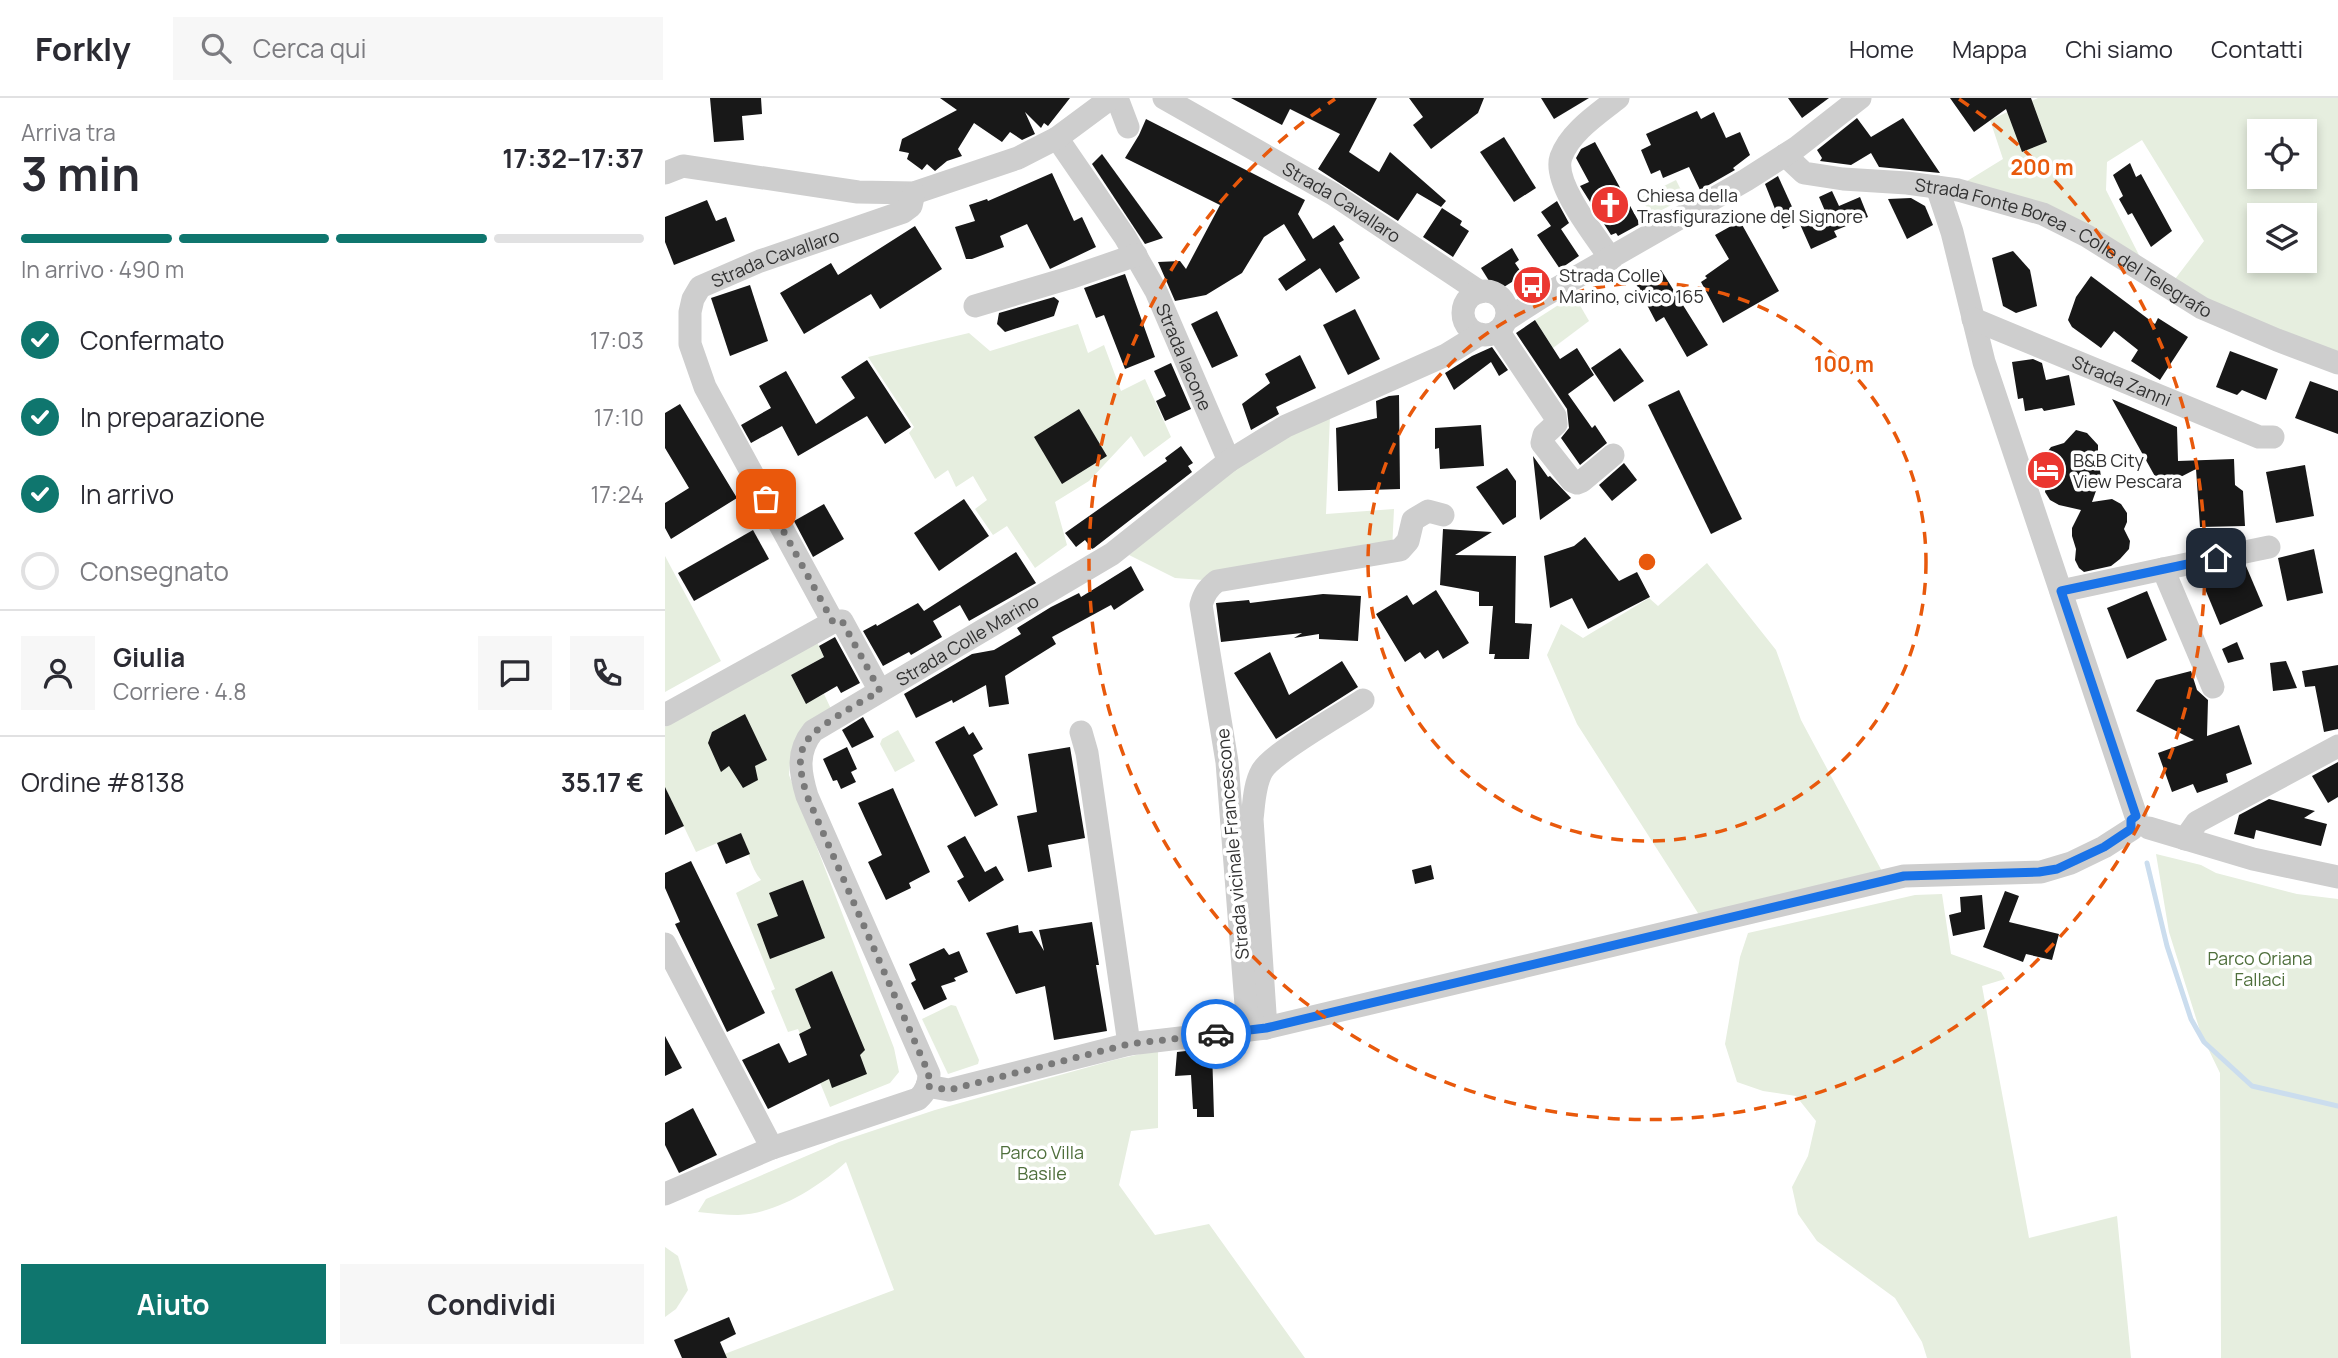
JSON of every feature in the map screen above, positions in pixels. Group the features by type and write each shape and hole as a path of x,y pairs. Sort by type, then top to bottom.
{"street":[{"name":"Strada Cavallaro","path":"665,173 683,166 858,192 914,193 1018,158 1057,138 1111,98"},
{"path":"1117,98 1128,127"},
{"name":"Strada Cavallaro","path":"1164,98 1333,194 1480,292 1491,292 1497,321"},
{"path":"1611,259 1566,189 1560,175 1560,160 1577,132 1617,98"},
{"path":"1480,292 1470,297 1463,313 1470,329 1497,321 1611,259 1785,155 1860,98"},
{"name":"Strada Iacone","path":"1057,138 1136,255 1156,291 1229,461"},
{"name":"Strada Fonte Borea - Colle del Telegrafo","path":"1785,155 1804,173 1937,187 1986,196 2043,214 2087,236 2202,308 2338,363"},
{"path":"1937,187 1952,232 1984,362 2139,824"},
{"name":"Strada Cavallaro","path":"833,622 705,387 690,344 690,312 699,287 760,261 903,212 911,206 914,193"},
{"path":"975,306 1136,255"},
{"name":"Strada Zanni","path":"1973,319 2259,437 2273,437"},
{"path":"1497,321 1555,416 1556,424 1544,435 1542,443 1571,481 1582,481 1613,455"},
{"name":"Strada Colle Marino","path":"927,1086 929,1074 807,796 800,761 804,746 813,731 1112,554 1229,461 1286,426 1446,355 1497,321"},
{"name":"Strada vicinale Francescone","path":"1257,1029 1227,762 1201,606 1203,597 1207,588 1217,581 1400,550 1408,541 1413,520 1428,511 1443,515"},
{"path":"2061,591 2269,547"},
{"path":"2163,569 2213,687"},
{"path":"665,715 833,622 842,621 880,691"},
{"name":"Strada vicinale Francescone","path":"1257,1029 1252,819 1255,793 1262,770 1282,752 1363,700"},
{"path":"1081,732 1087,753 1129,1044"},
{"path":"2185,839 2196,822 2338,747"},
{"path":"665,1194 772,1148 918,1099 927,1086 949,1090 1129,1044 1257,1029 1904,876 2039,872 2057,869 2104,847 2139,824"},
{"path":"2139,824 2278,865 2338,877"},
{"path":"665,944 772,1148"}],"green space":[{"path":"2038,98 2338,98 2338,363 2169,287 2204,241 2142,140 2107,162 2106,190 2141,259 1959,186 2003,159 1990,120"},
{"path":"1676,180 1685,198 1650,216 1642,197"},
{"path":"1574,295 1589,321 1553,348 1535,320"},
{"path":"1078,324 1088,353 1104,345 1121,391 1145,379 1171,437 1144,457 1131,436 1089,481 1055,502 1067,545 1035,568 1007,526 993,535 975,509 987,500 973,476 956,487 948,470 935,479 909,433 914,427 868,357 969,333 990,351"},
{"path":"1330,416 1326,514 1394,509 1392,551 1217,581 1175,578 1129,555 1223,476 1275,442"},
{"path":"665,556 721,661 665,692"},
{"path":"1707,563 1776,650 1801,720 1884,875 1705,924 1577,724 1547,655 1561,624 1583,638 1649,598 1658,606"},
{"path":"817,642 824,657 791,675 806,703 824,694 831,709 790,762 789,775 894,1048 899,1072 890,1083 830,1107 798,1029 788,1032 771,991 775,989 736,893 761,880 741,833 696,852 665,787 665,727"},
{"path":"898,730 915,761 895,772 880,744 882,739"},
{"name":"Parco Oriana Fallaci","path":"2156,854 2297,894 2338,899 2338,1358 2221,1358 2220,1073 2201,1034 2169,932"},
{"path":"1942,894 1951,954 2001,972 2005,979 1982,986 2029,1238 2117,1216 2131,1358 1927,1358 1922,1342 1895,1298 1817,1241 1798,1214 1792,1187 1808,1156 1816,1121 1796,1096 1763,1091 1737,1082 1725,1044 1740,957 1748,933 1915,895"},
{"path":"951,1005 956,1006 979,1060 978,1064 948,1074 922,1019"},
{"name":"Parco Villa Basile","path":"1158,1050 1158,1128 1131,1131 1119,1185 1155,1235 1209,1224 1305,1358 714,1358 894,1290 846,1162 796,1198 767,1210 738,1215 698,1212 706,1199 839,1142 935,1110"},
{"path":"665,1247 678,1256 688,1290 676,1309 665,1317"}],"building":[{"path":"710,98 761,98 762,114 742,116 744,140 714,142"},
{"path":"940,98 1070,98 1048,126 1044,123 1041,128 1025,112 1035,134 1022,140 1010,132 1002,142 974,123 958,149 962,156 947,161 935,171 927,164 922,170 907,159 909,153 899,151 902,139 957,110"},
{"path":"1231,98 1377,98 1349,152 1379,172 1390,152 1446,201 1441,207 1417,193 1398,221 1318,169 1340,134 1290,109 1282,125"},
{"path":"1409,98 1484,98 1478,113 1431,149 1413,125 1423,117"},
{"path":"1541,98 1589,98 1554,119"},
{"path":"1788,98 1829,98 1802,118"},
{"path":"1950,98 2031,98 2047,142 2022,152 2006,109 1974,132"},
{"path":"1697,111 1701,119 1714,112 1726,138 1740,132 1750,155 1733,168 1735,170 1700,190 1689,167 1663,178 1660,170 1651,174 1641,150 1651,145 1646,134"},
{"path":"1857,118 1871,137 1903,118 1940,173 1879,167 1871,153 1851,165 1820,161 1822,158 1817,150"},
{"path":"1146,119 1305,200 1298,214 1313,239 1334,225 1344,240 1339,243 1360,278 1336,293 1320,268 1286,291 1278,279 1306,260 1284,224 1264,237 1242,273 1206,295 1175,301 1158,262 1180,261 1186,269 1220,205 1125,158"},
{"path":"1504,137 1536,188 1514,202 1480,152"},
{"name":"Chiesa della Trasfigurazione del Signore","path":"1595,142 1640,224 1618,236 1616,233 1611,235 1580,186 1589,182 1576,158 1581,149"},
{"path":"1102,154 1163,238 1145,244 1092,164"},
{"path":"2130,163 2136,177 2141,174 2172,231 2151,247 2132,213 2128,215 2119,199 2123,196 2113,175"},
{"path":"1052,173 1074,221 1082,217 1096,247 1050,269 1027,224 1000,236 1004,247 966,259 955,227 975,221 969,205 987,199 988,201"},
{"path":"1778,176 1799,222 1783,229 1765,184"},
{"path":"1832,191 1839,206 1860,197 1868,217 1834,231 1837,237 1811,249 1799,222 1825,211 1819,197"},
{"path":"1911,198 1925,206 1933,225 1907,239 1888,199"},
{"path":"707,200 716,221 726,217 735,241 674,265 665,242 665,217"},
{"path":"1557,201 1569,223 1561,229 1579,256 1560,269 1537,235 1551,226 1541,212"},
{"path":"1442,208 1462,221 1460,225 1469,231 1453,257 1423,237"},
{"path":"1740,221 1779,291 1723,323 1701,282 1729,259 1715,235"},
{"path":"915,226 942,269 880,309 871,294 804,334 780,293 831,263 838,275"},
{"path":"1512,248 1519,260 1515,263 1523,275 1496,292 1481,268"},
{"path":"2013,251 2030,270 2037,306 2016,313 2003,306 1992,258"},
{"path":"1661,270 1708,345 1687,357 1664,317 1656,322 1636,284"},
{"path":"1125,274 1155,357 1125,369 1104,315 1096,318 1084,288"},
{"path":"2091,276 2155,324 2158,318 2188,337 2160,380 2131,361 2138,350 2114,331 2101,348 2072,327 2068,320 2076,297"},
{"path":"750,285 768,341 730,356 711,298"},
{"path":"1054,297 1059,301 1054,316 1005,332 997,324 999,313"},
{"path":"1355,309 1380,359 1348,375 1323,325"},
{"path":"1217,311 1238,356 1212,368 1191,324"},
{"path":"1535,320 1560,359 1577,348 1594,375 1568,394 1592,428 1595,425 1607,443 1580,465 1561,438 1569,428 1567,409 1516,333"},
{"path":"1492,347 1508,370 1499,376 1491,362 1454,390 1445,373"},
{"path":"1620,348 1644,381 1614,402 1591,368"},
{"path":"2230,351 2278,369 2266,400 2242,390 2237,395 2216,387"},
{"path":"1300,355 1316,388 1276,407 1279,414 1251,430 1242,404 1270,383 1265,374"},
{"path":"2033,359 2042,363 2046,380 2069,375 2075,405 2044,411 2042,408 2025,411 2023,398 2018,399 2012,362"},
{"path":"867,360 911,427 885,444 867,416 798,456 782,426 751,443 741,425 771,408 759,386 786,371 816,424 855,398 841,377"},
{"path":"1171,363 1191,409 1165,421 1156,401 1166,396 1154,371"},
{"path":"2310,381 2338,391 2338,434 2295,418"},
{"path":"1679,390 1742,519 1711,534 1648,405"},
{"path":"1399,395 1400,489 1338,491 1336,428 1377,418 1376,401"},
{"path":"2112,399 2177,427 2178,461 2234,459 2235,485 2243,491 2245,526 2200,527 2196,469 2167,484 2157,480"},
{"path":"680,404 737,498 671,539 665,528 665,503 689,488 665,448 665,413"},
{"path":"1079,409 1107,456 1062,484 1034,437"},
{"path":"1481,425 1484,466 1440,469 1439,448 1435,449 1435,428"},
{"path":"2076,430 2087,433 2098,445 2095,462 2101,477 2092,502 2112,499 2121,504 2127,513 2124,529 2130,541 2129,549 2111,566 2084,572 2075,560 2076,549 2072,536 2072,528 2081,510 2050,500 2045,492 2047,479 2042,464 2051,447 2064,443"},
{"path":"1181,446 1193,463 1188,466 1192,472 1094,548 1085,540 1076,547 1065,533 1167,461 1165,458"},
{"path":"1533,456 1548,477 1571,498 1540,520"},
{"path":"1624,463 1637,480 1612,501 1599,485"},
{"path":"2305,465 2314,516 2276,523 2266,472"},
{"path":"1507,468 1516,481 1516,517 1503,525 1476,487"},
{"path":"964,499 989,536 939,571 914,533"},
{"path":"824,504 844,539 813,557 794,521"},
{"path":"1443,529 1492,532 1455,555 1516,556 1515,623 1532,624 1529,659 1494,659 1495,654 1489,654 1493,606 1479,606 1479,592 1440,585"},
{"path":"753,530 769,559 694,601 678,573"},
{"path":"1585,537 1619,581 1637,572 1650,597 1588,629 1572,598 1550,608 1544,556 1574,546"},
{"path":"2314,549 2323,593 2287,601 2278,558"},
{"path":"1016,552 1036,583 969,621 960,605 933,621 942,637 911,655 909,652 883,666 863,631 918,603 924,611"},
{"path":"1131,566 1144,590 1114,610 1111,605 1052,637 1056,644 1005,676 1009,704 989,707 986,685 953,703 952,700 916,718 904,694 972,654 994,650 1021,634 1017,628 1051,607 1079,593 1081,597"},
{"path":"2246,566 2263,606 2220,625 2203,584"},
{"path":"1436,590 1469,643 1443,659 1438,650 1425,659 1420,652 1405,662 1376,614 1407,595 1413,605"},
{"path":"2147,591 2167,640 2127,659 2107,608"},
{"path":"1323,594 1361,596 1358,641 1319,639 1319,634 1294,638 1302,633 1221,642 1216,603 1249,600 1250,603"},
{"path":"835,637 860,683 841,693 837,686 806,704 791,675 824,657 819,646"},
{"path":"2237,642 2244,659 2228,663 2222,649"},
{"path":"1270,652 1289,695 1342,661 1358,687 1276,739 1234,673"},
{"path":"2286,661 2297,688 2273,691 2270,663"},
{"path":"2338,665 2338,729 2324,732 2315,686 2305,687 2302,671"},
{"path":"2191,671 2197,690 2208,700 2207,736 2239,725 2252,764 2226,774 2228,782 2197,793 2193,784 2172,792 2158,753 2194,740 2136,711 2156,680"},
{"path":"745,714 767,760 755,766 758,780 743,788 729,766 721,772 708,743 712,732"},
{"path":"863,717 874,737 852,748 842,730"},
{"path":"964,726 969,735 973,732 983,749 973,755 998,805 975,817 935,742"},
{"path":"847,747 857,769 851,772 856,782 841,789 837,780 833,781 823,759"},
{"path":"1070,747 1085,838 1048,845 1052,867 1028,872 1017,816 1037,812 1028,754"},
{"path":"2338,762 2338,797 2328,803 2312,776"},
{"path":"665,787 684,826 665,835"},
{"path":"893,788 930,872 909,883 911,888 886,900 868,862 882,855 858,803"},
{"path":"2269,799 2315,811 2304,818 2327,824 2321,846 2256,830 2254,839 2234,834 2239,815"},
{"path":"741,833 750,854 726,864 717,843"},
{"path":"965,836 985,872 996,866 1004,880 969,902 957,881 964,877 947,846"},
{"path":"691,861 765,1013 727,1032 675,924 680,922 665,888 665,873"},
{"path":"1431,865 1434,879 1415,884 1412,870"},
{"path":"803,880 825,938 770,959 757,924 778,916 769,893"},
{"path":"2005,891 2019,896 2009,922 2059,934 2052,960 2026,954 2023,962 1983,947"},
{"path":"1982,895 1985,929 1953,936 1949,915 1961,912 1960,897"},
{"path":"1092,922 1107,1031 1054,1040 1045,986 1016,994 986,933 1018,925 1019,933 1032,931 1044,951 1039,930"},
{"path":"944,948 949,955 959,951 968,972 954,978 956,981 941,986 947,999 924,1010 911,983 916,980 909,964"},
{"path":"832,971 865,1050 860,1055 867,1074 832,1088 829,1079 768,1109 742,1060 779,1043 789,1063 807,1055 799,1034 811,1028 795,989"},
{"path":"665,1036 682,1068 665,1076"},
{"path":"1212,1048 1214,1117 1197,1117 1197,1109 1193,1109 1191,1075 1175,1076 1177,1052"},
{"path":"693,1108 717,1155 679,1173 665,1145 665,1123"},
{"path":"729,1317 736,1334 720,1342 727,1358 682,1358 674,1340"}],"waterway":[{"path":"2147,863 2167,946 2191,1019 2204,1042 2252,1086 2338,1106"}],"way so far":[{"path":"766,499 833,622 842,621 880,691 813,731 804,746 800,770 807,796 929,1074 927,1086 949,1090 1129,1044 1216,1034"}],"place":[{"name":"Chiesa della Trasfigurazione del Signore","path":"1610,205"},
{"name":"Strada Colle Marino, civico 165","path":"1532,285"},
{"name":"B&B City View Pescara","path":"2046,470"}],"route":[{"path":"1216,1034 1266,1028 1904,876 2039,872 2071,863 2104,847 2131,829 2131,820 2136,816 2061,591 2216,558"}]}
